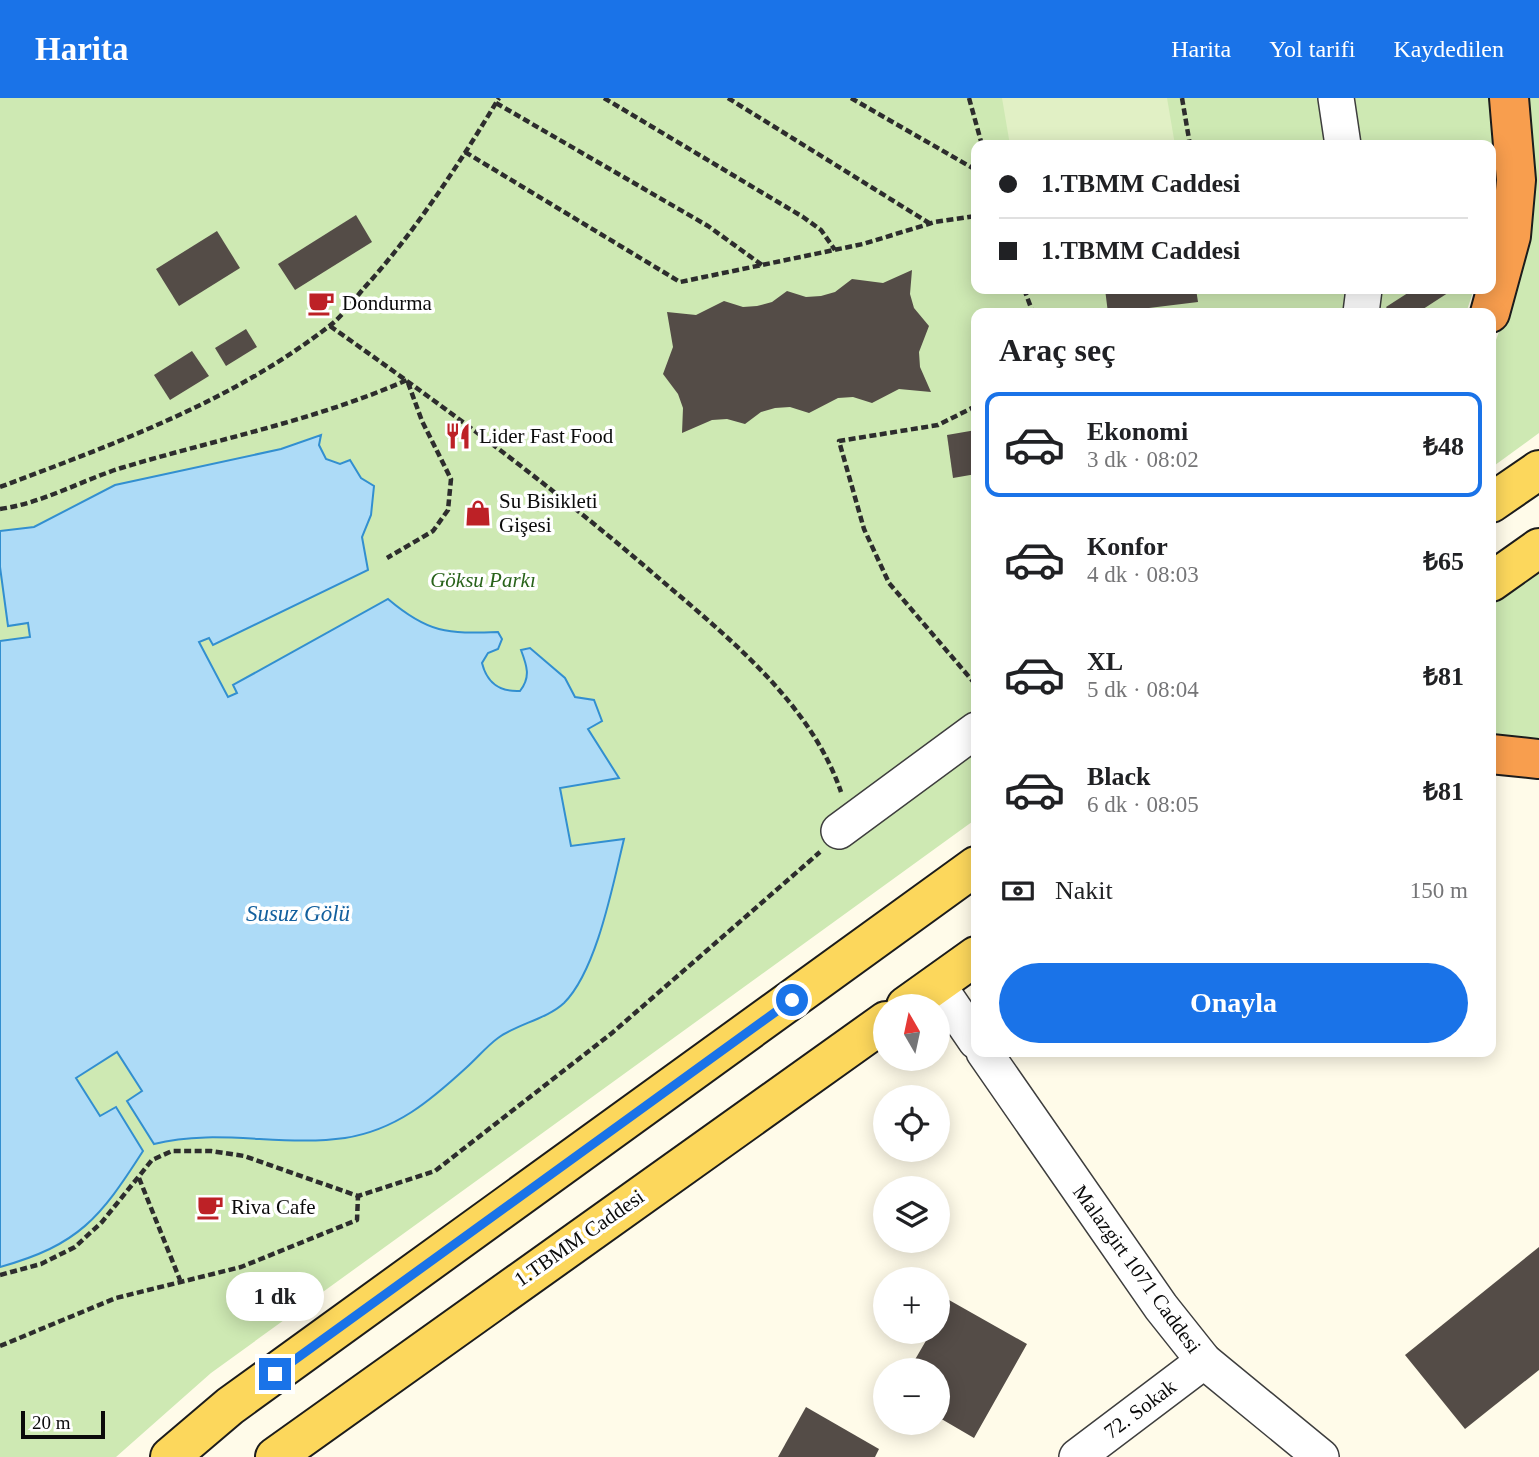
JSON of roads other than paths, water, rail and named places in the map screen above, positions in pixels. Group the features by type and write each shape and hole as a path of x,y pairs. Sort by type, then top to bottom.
{"highway":[{"path":"1496,291 1511,236 1516,180 1509,98"},
{"path":"1496,755 1539,759"}],"main road":[{"path":"1496,500 1539,470"},
{"path":"1496,578 1539,548"},
{"path":"170,1457 230,1406 971,870"},
{"path":"923,994 971,960"},
{"name":"1.TBMM Caddesi","path":"275,1457 873,1030"}],"street":[{"path":"1336,98 1342,140"},
{"path":"839,831 971,744"},
{"path":"937,984 971,1034"},
{"name":"Malazgirt 1071 Caddesi","path":"987,1057 1161,1307 1204,1360 1321,1457"},
{"name":"72. Sokak","path":"1077,1457 1204,1360"}],"water":[{"name":"Susuz Gölü","path":"321,435 319,445 326,459 340,464 350,460 361,478 374,486 371,515 362,537 368,570 213,645 209,638 199,642 228,697 237,693 233,685 388,599 415,619 439,629 498,632 502,639 498,649 488,653 482,663 487,676 500,688 520,691 526,681 527,671 521,650 530,648 565,678 575,697 594,700 602,721 588,729 619,778 560,788 571,846 624,839 595,948 576,988 557,1009 498,1038 440,1091 411,1112 380,1128 345,1138 297,1140 225,1137 154,1144 127,1101 142,1091 117,1052 76,1078 100,1116 116,1107 143,1151 114,1194 85,1226 50,1249 0,1267 0,641 30,637 28,623 8,626 0,567 0,531 34,527 115,485 281,449"}],"place":[{"name":"Dondurma","path":"321,303"},
{"name":"Lider Fast Food","path":"458,436"},
{"name":"Su Bisikleti Gişesi","path":"478,513"},
{"name":"Riva Cafe","path":"210,1207"}],"park label":[{"name":"Göksu Parkı","path":"483,580"}]}
